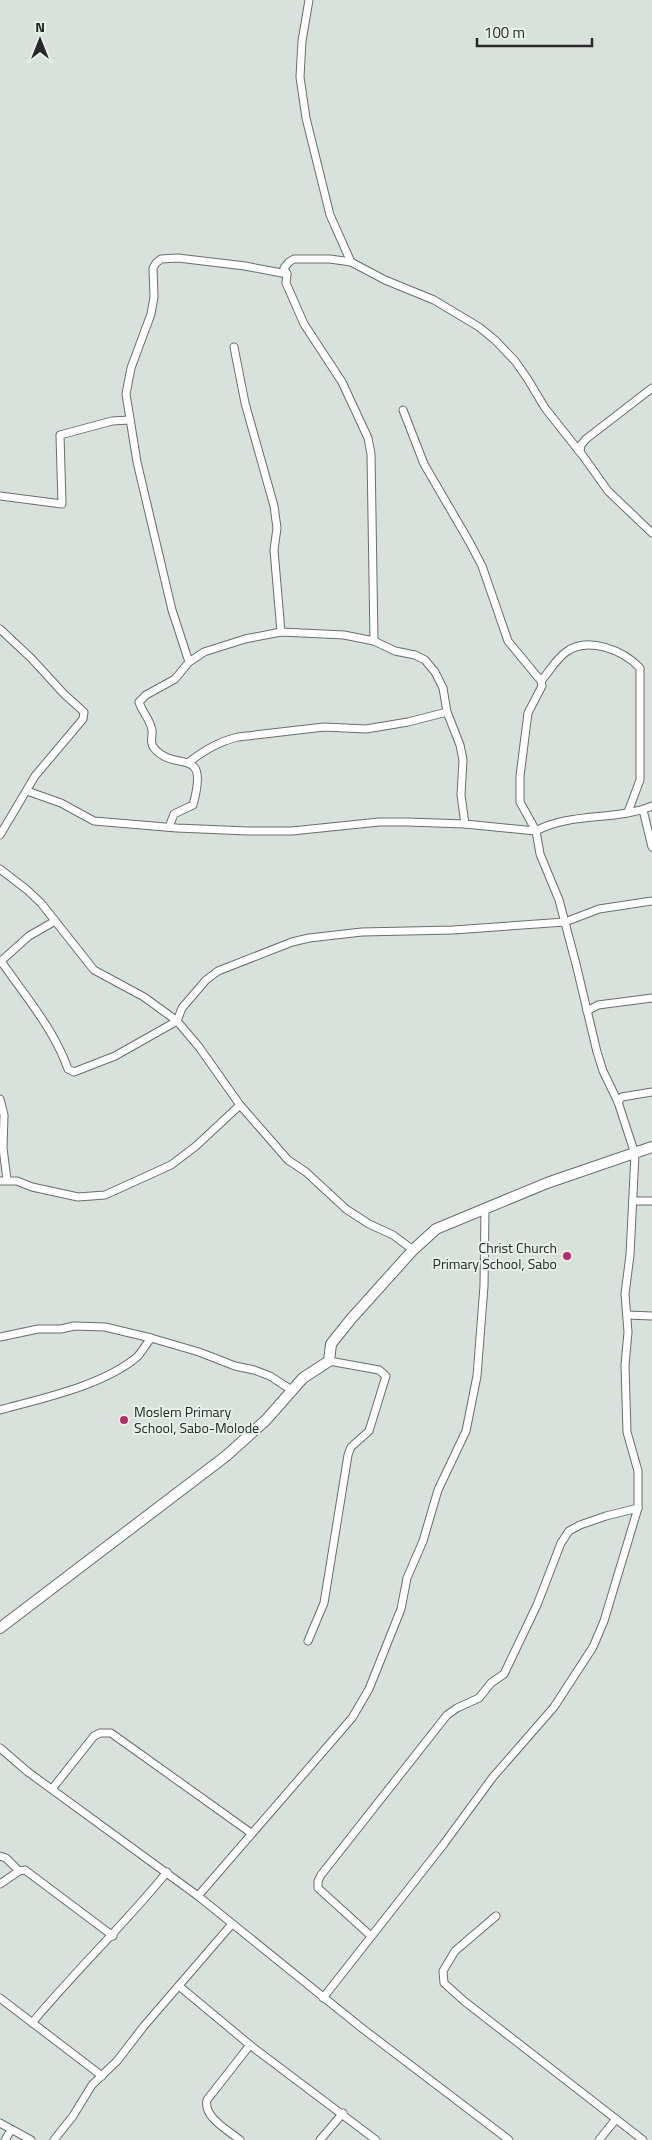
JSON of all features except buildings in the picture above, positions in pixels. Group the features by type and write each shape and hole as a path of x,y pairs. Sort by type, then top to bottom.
{"street":[{"path":"309,0 302,41 300,77 306,118 330,214 351,262"},
{"path":"189,662 172,610 137,462 126,394 130,368 151,314 154,297 152,274 156,263 161,259 178,258 245,266 287,274"},
{"path":"374,641 374,564 371,524 372,475 368,438 342,382 304,324 286,283 287,274 284,268 294,260 330,259 351,262 385,280 409,288 440,303 465,318 495,340 515,361 545,408 580,452 608,492 652,533"},
{"path":"234,347 246,403 274,506 277,528 274,550 281,632"},
{"path":"580,452 581,445 586,439 652,388"},
{"path":"323,1998 443,1845 493,1777 554,1707 593,1647 604,1621 638,1508 638,1472 627,1432 625,1365 628,1332 625,1294 630,1255 635,1154 618,1102 604,1071 559,900 540,854 536,831 520,802 520,776 528,713 542,686 541,681 508,641 482,566 424,464 403,410"},
{"path":"0,496 62,504 60,435 112,421 130,420"},
{"path":"0,629 84,712 83,719 36,776 0,835"},
{"path":"169,827 174,814 193,805 197,781 195,767 189,762 163,757 155,749 151,741 152,730 139,702 146,695 175,679 189,662 212,649 245,639 281,632 344,635 374,641 394,651 415,655 425,660 435,672 442,688 447,712 460,744 463,760 461,795 466,824"},
{"path":"541,681 564,653 574,646 602,646 626,656 640,668 640,780 628,812"},
{"path":"189,762 224,740 238,737 324,727 366,729 408,722 447,712"},
{"path":"27,791 61,803 94,821 248,832 292,831 379,822 466,824 536,831 545,826 643,810 652,806"},
{"path":"643,810 652,847"},
{"path":"0,869 41,903 94,970 144,997 177,1021 199,1047 240,1105 288,1160 306,1172 339,1204 360,1219 393,1235 413,1250"},
{"path":"55,921 29,936 0,962 47,1025 71,1072 115,1056 177,1021 182,1008 206,980 218,972 292,942 334,934 443,931 565,922 599,909 652,901"},
{"path":"587,1011 598,1005 652,998"},
{"path":"618,1102 622,1097 652,1092"},
{"path":"0,1099 4,1115 4,1181 18,1181 32,1187 78,1197 105,1195 172,1165 196,1146 240,1105"},
{"path":"329,1361 331,1344 413,1250 436,1229 547,1183 652,1147"},
{"path":"633,1202 652,1201"},
{"path":"198,1896 359,1707 369,1689 401,1609 407,1578 423,1542 438,1490 466,1431 477,1376 484,1286 485,1209"},
{"path":"627,1315 652,1316"},
{"path":"0,1337 21,1331 62,1329 74,1326 105,1327 199,1352 235,1366 262,1373 293,1391"},
{"path":"0,1410 70,1391 113,1373 138,1356 151,1338"},
{"path":"0,1628 226,1456 262,1425 303,1378 329,1361 378,1370 386,1376 369,1431 351,1446 348,1455 324,1603 308,1641"},
{"path":"370,1936 318,1888 318,1881 321,1875 447,1715 479,1698 491,1683 504,1674 537,1605 561,1543 569,1531 606,1516 638,1508"},
{"path":"52,1789 94,1736 100,1733 111,1733 251,1833"},
{"path":"2,1751 198,1896 323,1998 509,2140"},
{"path":"0,1856 6,1858 18,1872"},
{"path":"0,1884 18,1872 26,1870 113,1936"},
{"path":"32,2023 63,1986 113,1936 166,1872"},
{"path":"496,1916 456,1952 443,1971 444,1983 464,2001 642,2140"},
{"path":"54,2140 73,2116 85,2094 118,2061 144,2026 232,1924"},
{"path":"179,1986 250,2045 343,2113 376,2140"},
{"path":"0,1998 102,2076"},
{"path":"240,2140 213,2118 206,2108 206,2104 250,2045"},
{"path":"320,2140 343,2113"},
{"path":"600,2140 616,2119"},
{"path":"0,2124 31,2140"},
{"path":"5,2140 11,2130"}],"place":[{"name":"Christ Church Primary School, Sabo","path":"567,1256"},
{"name":"Moslem Primary School, Sabo-Molode","path":"124,1420"}]}
